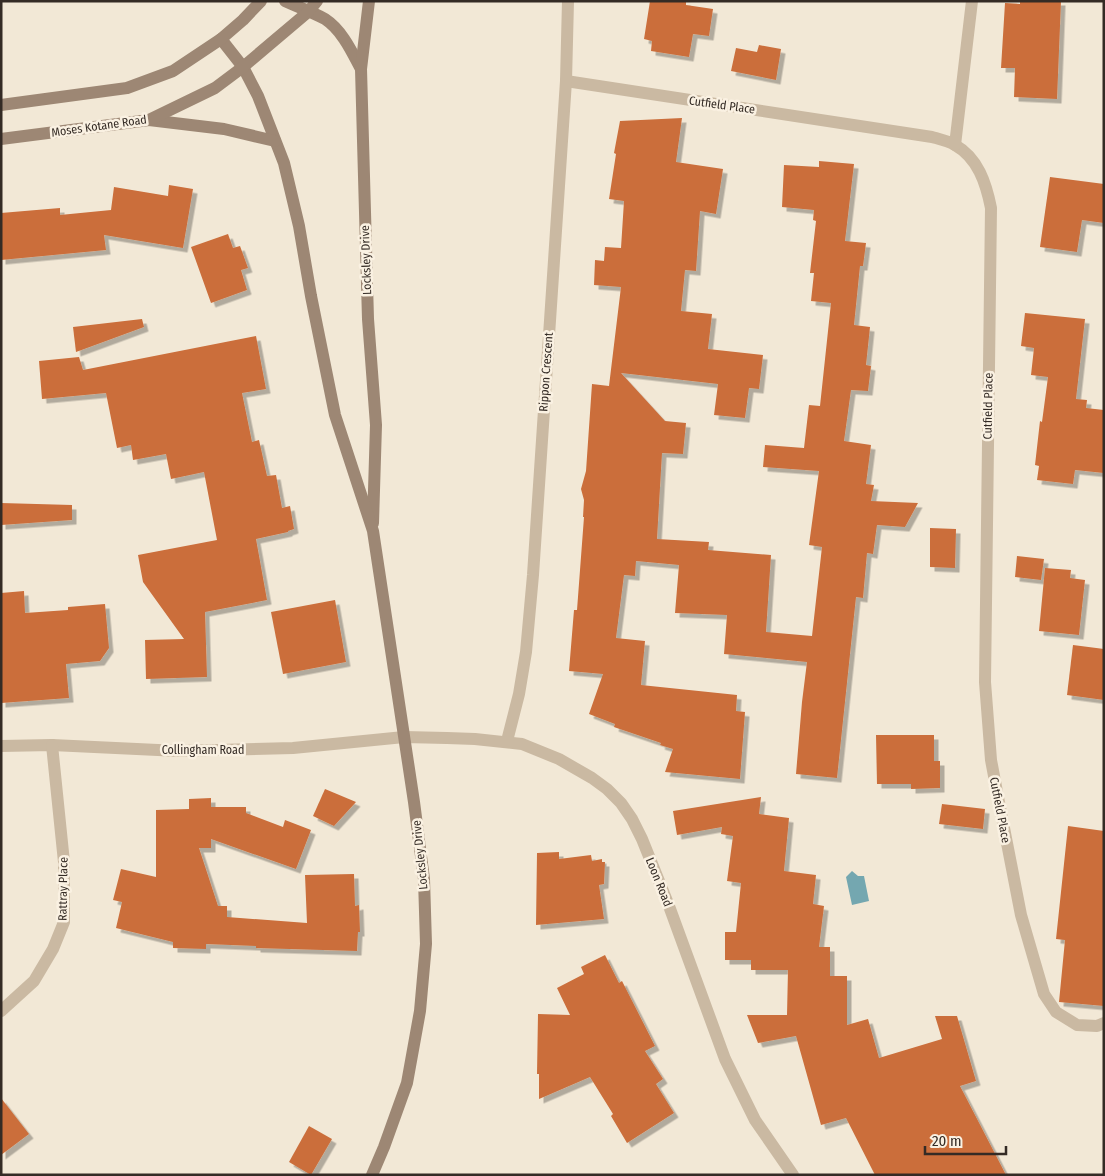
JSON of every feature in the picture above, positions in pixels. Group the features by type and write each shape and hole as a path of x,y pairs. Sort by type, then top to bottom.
{"street":[{"path":"1,105 127,88 173,70 221,39 261,1"},
{"name":"Locksley Drive","path":"286,1 326,20 337,30 361,69 368,319 376,424 373,531"},
{"path":"308,12 317,1"},
{"path":"361,69 369,1"},
{"name":"Rippon Crescent","path":"507,741 519,694 526,652 533,575 566,82 568,1"},
{"path":"955,145 972,1"},
{"name":"Moses Kotane Road","path":"1,139 149,120 215,88 308,12"},
{"name":"Locksley Drive","path":"221,39 243,67 258,96 284,163 299,226 335,416 373,531 424,879 426,944 420,1011 407,1083 372,1175"},
{"name":"Cutfield Place","path":"566,82 932,137 955,145 974,160 986,185 991,208 985,682 991,760 1021,915 1044,994 1056,1012 1077,1025 1098,1026 1104,1024"},
{"path":"149,120 224,129 275,140"},
{"name":"Loon Road","path":"404,737 475,738 522,744 540,750 592,778 614,796 632,820 642,839 726,1059 755,1120 793,1175"},
{"name":"Collingham Road","path":"1,746 52,745 180,752 293,748 404,737"},
{"name":"Rattray Place","path":"1,1011 34,981 53,949 64,922 64,862 52,745"}],"water":[{"path":"852,871 858,876 864,876 869,901 852,905 846,877"}],"building":[{"path":"650,1 686,1 686,5 713,9 709,36 693,34 689,57 651,51 652,41 644,39"},
{"path":"1020,1 1061,1 1057,99 1014,97 1015,68 1001,68 1005,3 1020,4"},
{"path":"759,45 781,49 776,80 731,71 736,48 757,52"},
{"path":"682,118 676,162 723,169 716,214 700,211 696,271 685,270 681,311 712,314 708,349 763,355 759,389 749,388 745,418 714,415 718,384 621,373 665,421 686,423 683,454 662,453 657,539 709,542 708,550 771,555 766,632 812,636 822,547 809,545 819,471 763,467 765,445 804,448 809,405 820,406 831,303 811,301 814,273 810,273 816,221 813,220 814,210 782,207 784,165 819,167 819,161 854,164 845,241 866,243 863,266 860,266 854,325 870,327 866,365 871,366 868,391 851,390 844,441 871,445 866,484 874,485 871,501 918,503 905,527 877,525 873,554 867,553 863,598 856,597 837,778 796,774 807,662 724,654 727,615 675,613 679,565 636,561 635,576 624,575 616,638 645,641 641,685 737,695 736,711 745,712 740,779 665,772 673,749 614,727 615,724 589,714 603,674 569,671 574,610 577,610 584,517 584,500 581,489 586,471 592,384 609,386 621,287 594,285 595,260 604,261 605,247 621,248 624,201 609,199 620,121"},
{"path":"1050,177 1104,184 1104,223 1082,220 1077,252 1040,247"},
{"path":"169,185 193,189 183,248 104,235 106,250 1,260 1,213 60,208 60,215 111,210 114,187 168,196"},
{"path":"228,234 233,248 240,246 248,268 241,270 247,290 211,303 191,247"},
{"path":"1025,313 1085,319 1076,399 1087,400 1086,408 1104,410 1104,473 1075,470 1073,484 1037,480 1039,466 1035,465 1048,377 1031,375 1034,348 1021,346"},
{"path":"142,319 144,327 76,352 73,327"},
{"path":"256,336 266,389 242,393 252,442 259,440 267,476 276,475 282,508 290,506 294,529 256,539 267,600 205,612 207,677 146,679 145,640 184,639 143,582 138,555 217,540 204,472 171,479 166,454 133,460 131,445 117,448 106,393 42,399 39,361 79,357 83,370"},
{"path":"1,503 72,505 72,520 1,525"},
{"path":"930,528 956,529 955,568 930,567"},
{"path":"1017,556 1044,559 1041,580 1015,577"},
{"path":"1045,568 1071,570 1070,578 1085,580 1079,635 1039,631"},
{"path":"24,591 25,613 68,610 68,607 105,604 109,648 100,661 66,664 69,698 1,703 1,593"},
{"path":"335,600 346,662 283,674 271,612"},
{"path":"1073,645 1104,649 1104,700 1067,695"},
{"path":"876,735 934,735 934,761 940,761 940,788 911,789 911,784 877,784"},
{"path":"325,789 356,802 334,826 313,816"},
{"path":"761,797 759,814 789,818 784,871 816,875 813,904 824,906 819,947 830,947 830,976 847,976 847,1025 868,1019 879,1058 942,1039 935,1016 957,1016 976,1081 960,1086 1006,1175 875,1175 846,1118 821,1125 796,1036 758,1043 747,1015 787,1015 788,970 751,970 751,960 725,960 725,932 736,932 741,883 727,881 733,836 721,834 722,827 677,835 673,811"},
{"path":"211,798 211,807 246,807 246,813 283,827 285,820 311,830 296,869 211,839 211,848 199,848 218,906 227,906 227,917 307,923 305,875 354,874 355,906 359,905 360,932 358,932 357,951 256,948 256,946 206,944 206,949 173,948 173,942 116,928 122,902 113,900 121,869 156,877 156,810 189,809 189,799"},
{"path":"942,804 985,809 983,829 939,824"},
{"path":"1068,826 1104,831 1104,1006 1059,1002 1065,940 1056,939"},
{"path":"559,852 559,859 591,855 592,861 602,859 602,862 605,862 604,884 599,885 604,919 536,925 537,853"},
{"path":"605,955 619,983 622,981 655,1046 645,1051 663,1079 656,1084 674,1113 627,1143 611,1116 613,1114 590,1077 539,1099 539,1074 537,1074 538,1014 570,1015 557,988 584,974 581,967"},
{"path":"1,1098 29,1134 1,1155"},
{"path":"309,1126 332,1139 311,1175 289,1162"}]}
